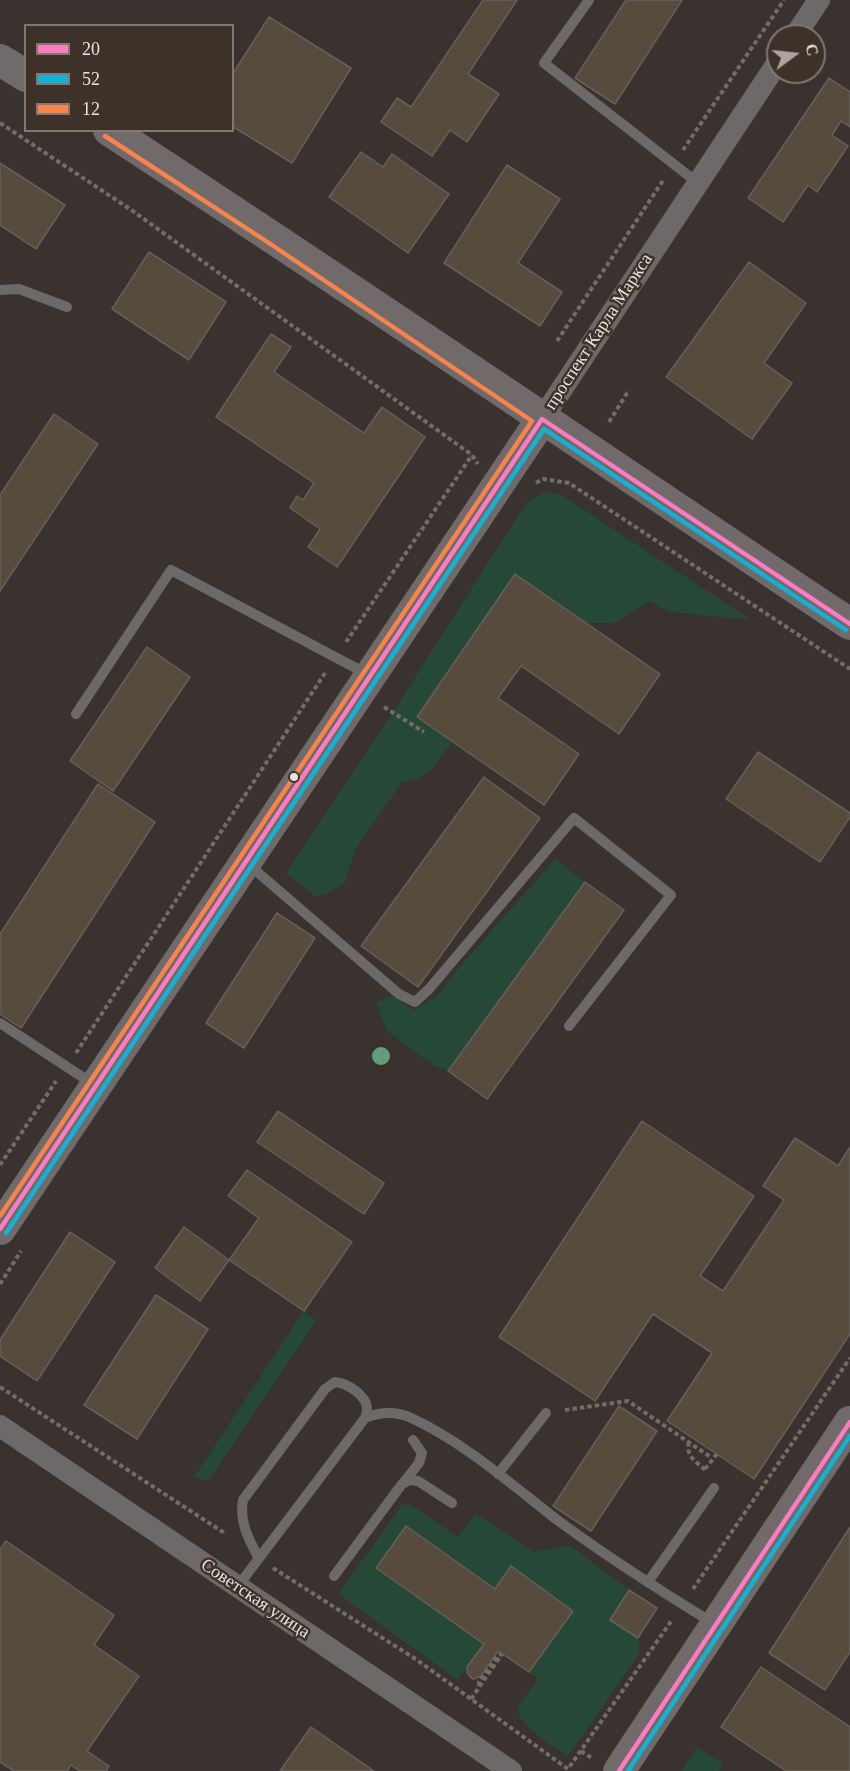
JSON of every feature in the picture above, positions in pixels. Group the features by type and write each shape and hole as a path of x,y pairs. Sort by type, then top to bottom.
{"street":[{"path":"803,24 819,0"},
{"path":"0,60 24,75"},
{"name":"проспект Карла Маркса","path":"0,1229 246,862 374,690 542,419 766,80"},
{"path":"112,132 283,243 850,624"},
{"path":"619,1771 850,1422"},
{"name":"Советская улица","path":"0,1426 511,1771"}],"lane":[{"path":"589,0 544,63 698,183"},
{"path":"0,290 19,289 67,307"},
{"path":"76,714 171,570 335,657 374,690"},
{"path":"246,862 399,994 415,1002 429,989 574,818 671,895 569,1026"},
{"path":"0,1023 96,1086"},
{"path":"238,1586 365,1418 367,1406 345,1384 335,1382 325,1389 243,1500 240,1513 244,1528 258,1557"},
{"path":"365,1418 378,1413 408,1416 439,1433 567,1526 648,1582 716,1625"},
{"path":"498,1474 546,1413"},
{"path":"334,1576 419,1463 422,1453 413,1440"},
{"path":"402,1484 410,1480 418,1481 452,1503"},
{"path":"648,1582 714,1488"}],"path":[{"path":"0,123 130,209 472,455 335,657 0,1165"},
{"path":"609,422 629,390"},
{"path":"569,483 850,669"},
{"path":"374,690 424,732"},
{"path":"0,1387 216,1527 295,1583 417,1660 567,1770 683,1605 850,1358"},
{"path":"546,1413 628,1401 712,1458"},
{"path":"689,1442 690,1456 710,1475 714,1488"},
{"path":"705,1469 717,1454"},
{"path":"471,1699 480,1687 500,1659 502,1654 497,1656 479,1682 480,1687"}],"green space":[{"path":"544,492 562,495 751,620 670,612 649,601 614,623 586,623 515,574 417,716 453,741 431,770 419,778 402,782 355,850 345,883 316,897 286,873 393,712 526,503"},
{"path":"555,859 585,882 448,1071 433,1065 387,1031 376,1003 391,995 414,1010 437,996"},
{"path":"304,1311 316,1321 208,1481 194,1477"},
{"path":"409,1504 458,1537 475,1513 534,1552 566,1545 629,1590 610,1620 638,1638 640,1653 568,1756 529,1728 523,1722 518,1707 538,1679 529,1672 573,1611 511,1567 495,1589 406,1526 377,1567 484,1644 458,1680 338,1594 402,1505"},
{"path":"697,1747 723,1764 719,1771 681,1771"}],"building":[{"path":"483,0 517,0 468,74 499,94 467,142 450,130 432,156 381,122 397,98 411,107"},
{"path":"626,0 682,0 615,104 575,78"},
{"path":"269,17 351,68 292,163 234,127 234,72"},
{"path":"829,78 850,92 850,127 841,121 832,135 848,146 817,192 808,185 783,222 748,198"},
{"path":"361,152 383,167 392,154 449,194 408,253 329,197"},
{"path":"0,163 65,205 36,249 0,225"},
{"path":"507,165 560,199 518,263 562,292 540,326 444,263"},
{"path":"149,252 226,302 189,360 112,309"},
{"path":"749,262 806,303 764,363 792,383 752,439 666,377"},
{"path":"271,334 291,347 274,372 364,433 382,407 425,437 337,567 308,547 320,529 290,508 297,496 303,500 314,483 216,417"},
{"path":"54,414 98,444 0,591 0,495"},
{"path":"515,574 660,674 619,734 521,666 498,698 579,754 544,805 417,717"},
{"path":"147,647 190,677 113,791 70,761"},
{"path":"758,752 850,813 850,817 820,862 726,799"},
{"path":"484,777 540,818 418,987 361,946"},
{"path":"98,784 155,822 21,1028 0,1014 0,934"},
{"path":"585,882 624,910 487,1099 448,1071"},
{"path":"277,913 315,938 244,1048 206,1023"},
{"path":"278,1111 384,1183 364,1214 257,1142"},
{"path":"642,1121 754,1196 700,1276 723,1291 784,1200 763,1186 795,1138 838,1166 850,1147 850,1334 754,1479 667,1421 712,1353 653,1314 595,1401 499,1337"},
{"path":"247,1170 352,1242 304,1311 229,1260 259,1218 228,1196"},
{"path":"184,1227 229,1260 200,1301 155,1268"},
{"path":"70,1232 115,1262 37,1381 0,1356 0,1340"},
{"path":"156,1295 208,1329 137,1439 84,1405"},
{"path":"619,1406 657,1431 591,1531 553,1506"},
{"path":"406,1526 495,1589 511,1566 573,1611 529,1672 498,1651 481,1676 471,1678 467,1667 484,1644 376,1568"},
{"path":"850,1527 850,1652 825,1690 769,1653"},
{"path":"6,1541 114,1615 94,1645 139,1676 87,1751 109,1766 106,1771 80,1771 71,1765 67,1771 14,1771 0,1762 0,1549"},
{"path":"629,1590 657,1608 638,1638 610,1620"},
{"path":"761,1667 850,1727 850,1771 786,1771 721,1727"},
{"path":"311,1727 374,1771 280,1771"}],"transit line":[{"name":"12","path":"0,1216 532,421 269,243 105,136"},
{"name":"20","path":"0,1229 542,419 850,624"},
{"name":"52","path":"6,1233 544,429 846,630"},
{"name":"20","path":"619,1771 850,1422"},
{"name":"52","path":"628,1771 850,1436"}]}
